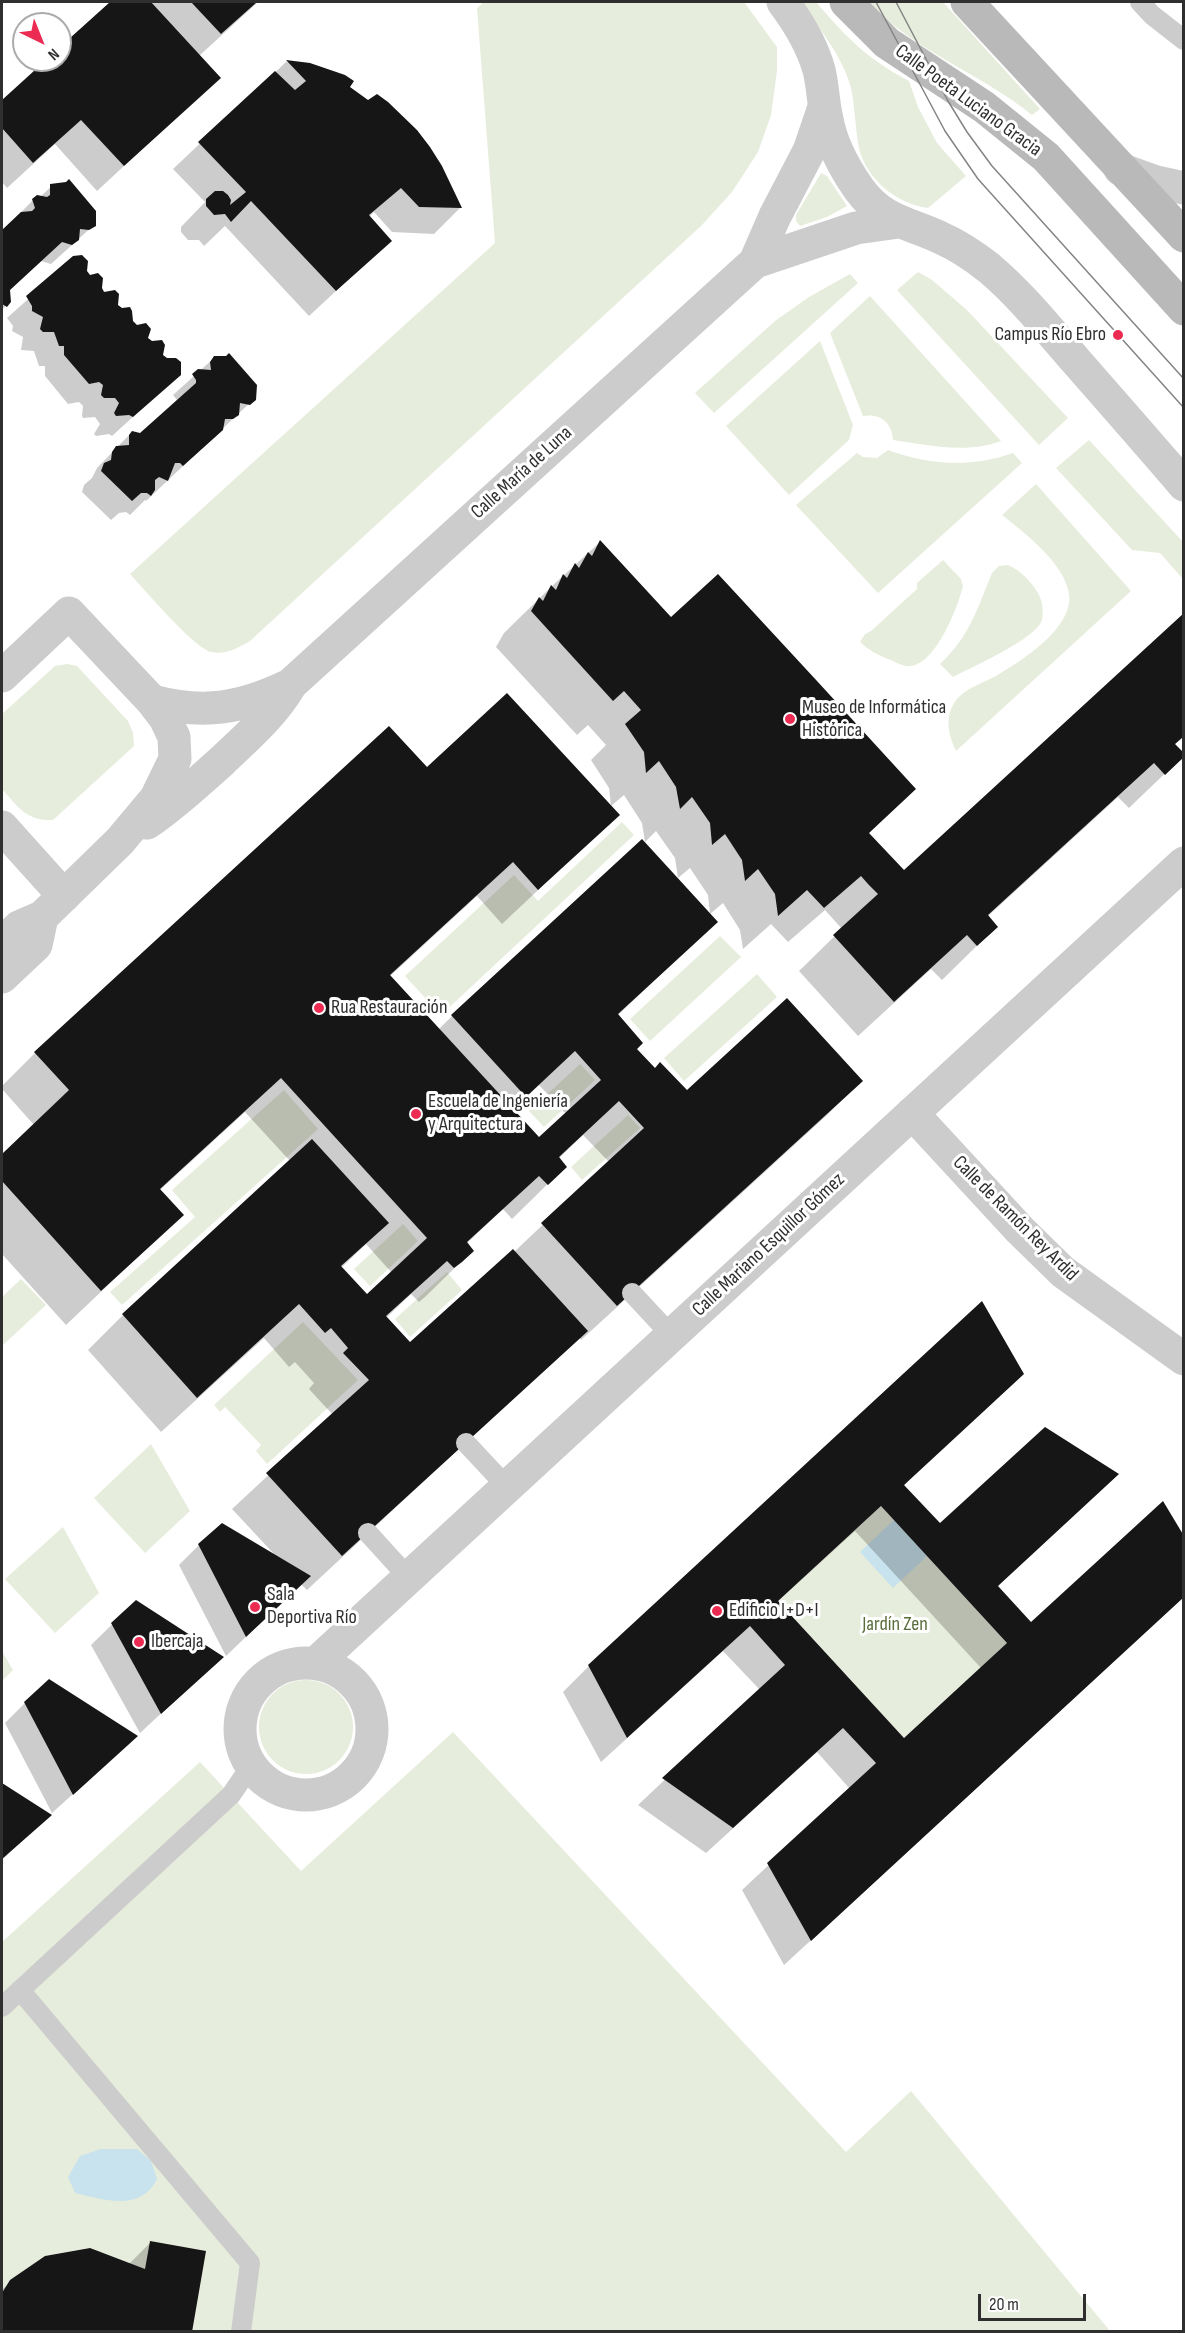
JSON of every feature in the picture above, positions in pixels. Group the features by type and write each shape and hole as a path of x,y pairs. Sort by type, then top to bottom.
{"main road":[{"name":"Calle Poeta Luciano Gracia","path":"846,2 887,43 984,107 1046,157 1184,309"},
{"path":"967,2 1184,236"}],"street":[{"path":"783,2 797,20 813,51 833,141 858,188 871,204 885,216 938,236 961,248 1003,280 1184,485"},
{"name":"Calle María de Luna","path":"755,262 775,216 809,151 824,106"},
{"path":"1120,169 1156,182 1184,188"},
{"name":"Calle María de Luna","path":"120,841 175,804 257,728 278,706 290,685 755,262 856,228 899,222"},
{"name":"Calle María de Luna","path":"2,676 69,613 152,700 171,727 175,759 156,798 120,841 53,907 19,927 2,943"},
{"name":"Calle María de Luna","path":"152,700 188,709 209,710 250,702 290,685"},
{"path":"2,827 53,907 36,945 2,977"},
{"name":"Calle Mariano Esquillor Gómez","path":"316,1663 1184,863"},
{"name":"Calle de Ramón Rey Ardid","path":"912,1113 1062,1272 1184,1359"},
{"name":"Calle Mariano Esquillor Gómez","path":"346,1676 347,1651 356,1626"},
{"path":"294,1663 316,1663 332,1667 346,1676 362,1693 371,1714 372,1736 366,1758 352,1777 333,1790 310,1796 287,1793 267,1784 250,1767 241,1747 239,1725 244,1703 256,1685 273,1671 294,1663"}],"lane":[{"path":"1140,2 1152,15 1184,40"},
{"path":"632,1293 672,1335"},
{"path":"466,1443 507,1487"},
{"path":"368,1533 408,1577"},
{"path":"2,2007 231,1795 250,1767"},
{"path":"20,1990 250,2263 242,2331"}],"green space":[{"path":"484,2 744,2 777,47 777,71 771,115 758,152 732,192 701,226 250,641 227,652 211,652 181,629 130,574 495,243 477,8"},
{"path":"798,2 816,2 837,26 869,56 909,81 918,107 937,143 966,176 928,208 916,206 894,195 884,188 868,170 859,148 851,88 842,64 829,42"},
{"path":"868,2 943,2 1040,109 1032,115 1012,100 926,48 886,19"},
{"path":"821,173 827,176 847,206 827,217 800,226 796,221 796,215"},
{"path":"918,272 932,280 967,310 1068,418 1039,445 897,290"},
{"path":"850,274 858,283 714,413 695,393 775,321 809,297"},
{"path":"870,296 1001,441 961,448 893,440 890,428 884,420 875,416 863,416 830,333"},
{"path":"820,341 853,425 849,440 789,495 726,426"},
{"path":"1089,440 1183,542 1183,579 1160,553 1132,550 1056,468"},
{"path":"888,450 919,459 950,463 982,461 1013,453 1022,463 878,593 796,505 857,453 863,457 877,458"},
{"path":"1036,484 1131,591 956,751 951,738 949,718 957,699 970,689 1019,662 1044,642 1055,631 1068,607 1069,594 1060,572 1043,550 1002,515"},
{"path":"943,560 961,579 963,586 950,622 935,648 926,658 916,665 906,666 877,654 860,642 865,634 917,589 917,583"},
{"path":"1008,565 1025,576 1038,593 1041,599 1042,620 1028,636 1016,644 953,677 940,664 966,632 992,573 999,566"},
{"path":"67,664 77,666 128,721 133,733 134,746 53,820 44,820 23,812 2,789 2,714 55,666"},
{"path":"622,822 634,835 441,1015 405,976 514,875 538,901"},
{"path":"720,936 741,957 650,1041 630,1019"},
{"path":"757,974 777,997 684,1081 664,1058"},
{"path":"580,1064 595,1080 544,1127 529,1111"},
{"path":"284,1090 318,1129 122,1305 110,1292 195,1217 172,1190"},
{"path":"628,1115 640,1128 582,1180 571,1167"},
{"path":"403,1224 418,1241 370,1286 354,1269"},
{"path":"447,1272 462,1290 410,1337 395,1319"},
{"path":"21,1279 46,1305 2,1346 2,1297"},
{"path":"303,1322 358,1380 267,1464 256,1451 261,1445 225,1407 220,1412 214,1405"},
{"path":"151,1444 190,1511 145,1553 94,1498"},
{"name":"Jardín Zen","path":"881,1506 1007,1643 904,1738 778,1601"},
{"path":"63,1527 99,1593 55,1633 5,1579"},
{"path":"2,1651 13,1670 2,1681"},
{"path":"306,1680 324,1683 339,1694 350,1709 353,1727 350,1745 339,1760 324,1771 306,1774 288,1771 273,1760 262,1745 259,1727 262,1709 273,1694 288,1683"},
{"path":"453,1732 846,2152 911,2091 1110,2331 192,2331 150,2241 145,2269 89,2248 45,2256 10,2280 2,2293 2,1942 200,1762 301,1871"}],"water":[{"path":"894,1520 927,1556 893,1588 860,1552"},
{"path":"101,2149 137,2149 151,2161 157,2179 142,2196 132,2200 109,2200 75,2193 68,2177 80,2156"}],"building":[{"path":"110,2 151,2 221,78 124,166 81,120 33,163 2,128 2,100 33,72 72,72 72,36"},
{"path":"191,2 257,2 221,34"},
{"path":"286,60 310,63 345,75 354,81 350,87 368,100 377,94 388,102 417,130 430,147 442,166 462,208 419,207 401,188 369,215 392,241 336,291 251,201 231,222 225,214 214,215 206,206 206,199 215,191 223,191 228,195 231,200 230,205 246,192 198,142 275,71 295,90 306,81"},
{"path":"69,179 96,211 96,226 89,230 80,229 79,240 72,245 62,242 10,290 11,302 7,307 2,304 2,230 21,212 32,211 35,208 32,199 37,195 47,197 50,195 50,184 66,182"},
{"path":"82,255 88,261 87,271 90,275 98,273 103,278 104,292 115,290 119,294 118,305 122,308 130,307 133,321 137,325 146,323 151,329 148,338 152,341 162,340 165,345 163,355 167,358 176,358 181,362 181,375 133,417 116,416 114,413 119,403 115,398 104,398 101,395 103,385 99,382 89,384 64,355 64,346 59,346 54,332 43,332 40,329 43,317 32,311 32,306 26,296 73,256"},
{"path":"229,353 257,385 256,400 250,405 240,403 239,415 233,419 225,419 223,430 183,466 175,463 168,481 159,477 155,480 155,490 151,496 141,493 132,501 101,471 104,463 111,460 116,446 129,445 129,435 132,431 140,433 196,383 192,374 198,369 211,370 210,362 214,356 226,356"},
{"path":"600,540 671,617 718,574 817,681 916,789 869,833 904,870 1184,613 1184,736 1175,744 1184,753 1184,757 1165,775 1154,763 988,915 998,927 977,946 967,935 894,1002 833,935 878,894 861,876 824,908 807,890 778,916 775,894 758,869 745,881 742,860 725,834 712,845 710,823 692,797 680,809 676,787 659,761 646,773 644,752 625,724 641,710 624,691 613,701 531,611 539,597 543,601 551,585 556,590 563,574 567,578 575,563 579,568 588,552 592,556"},
{"name":"Escuela de Ingeniería y Arquitectura","path":"507,693 620,815 538,890 513,862 390,975 539,1137 601,1080 575,1051 526,1097 451,1015 642,839 718,922 618,1014 643,1043 637,1049 655,1068 660,1062 687,1090 787,998 863,1081 617,1306 541,1223 644,1128 619,1101 559,1157 567,1167 548,1185 539,1176 467,1242 474,1251 462,1262 454,1268 447,1261 386,1316 410,1342 513,1249 588,1331 342,1556 266,1473 369,1380 343,1353 348,1348 331,1328 325,1333 299,1304 197,1398 122,1314 312,1139 389,1223 341,1266 367,1294 427,1238 281,1078 160,1189 184,1215 101,1291 2,1181 2,1154 69,1090 34,1052 389,726 427,767"},
{"name":"Edificio I+D+I","path":"982,1301 1024,1374 904,1485 940,1523 1045,1427 1119,1474 998,1586 1031,1622 1163,1501 1184,1536 1184,1597 811,1941 767,1863 876,1763 843,1728 733,1828 662,1778 785,1665 750,1626 627,1738 588,1665","holes":["881,1506 1007,1643 904,1738 778,1601"]},
{"name":"Sala Deportiva Río","path":"222,1523 311,1576 246,1637 198,1544"},
{"path":"136,1600 224,1657 161,1714 111,1623"},
{"path":"49,1679 138,1736 73,1795 24,1702"},
{"path":"2,1783 52,1815 2,1859"},
{"path":"150,2241 206,2251 192,2332 2,2332 2,2293 10,2280 45,2256 90,2248 145,2269"}],"tram line":[{"path":"876,2 945,131 978,179 1184,408"},
{"path":"896,2 948,101 992,166 1184,379"}],"place":[{"name":"Campus Río Ebro","path":"1118,335"},
{"name":"Museo de Informática Histórica","path":"790,719"},
{"name":"Rua Restauración","path":"319,1008"},
{"name":"Escuela de Ingeniería y Arquitectura","path":"416,1114"},
{"name":"Sala Deportiva Río","path":"255,1607"},
{"name":"Edificio I+D+I","path":"717,1611"},
{"name":"Ibercaja","path":"139,1642"}]}
